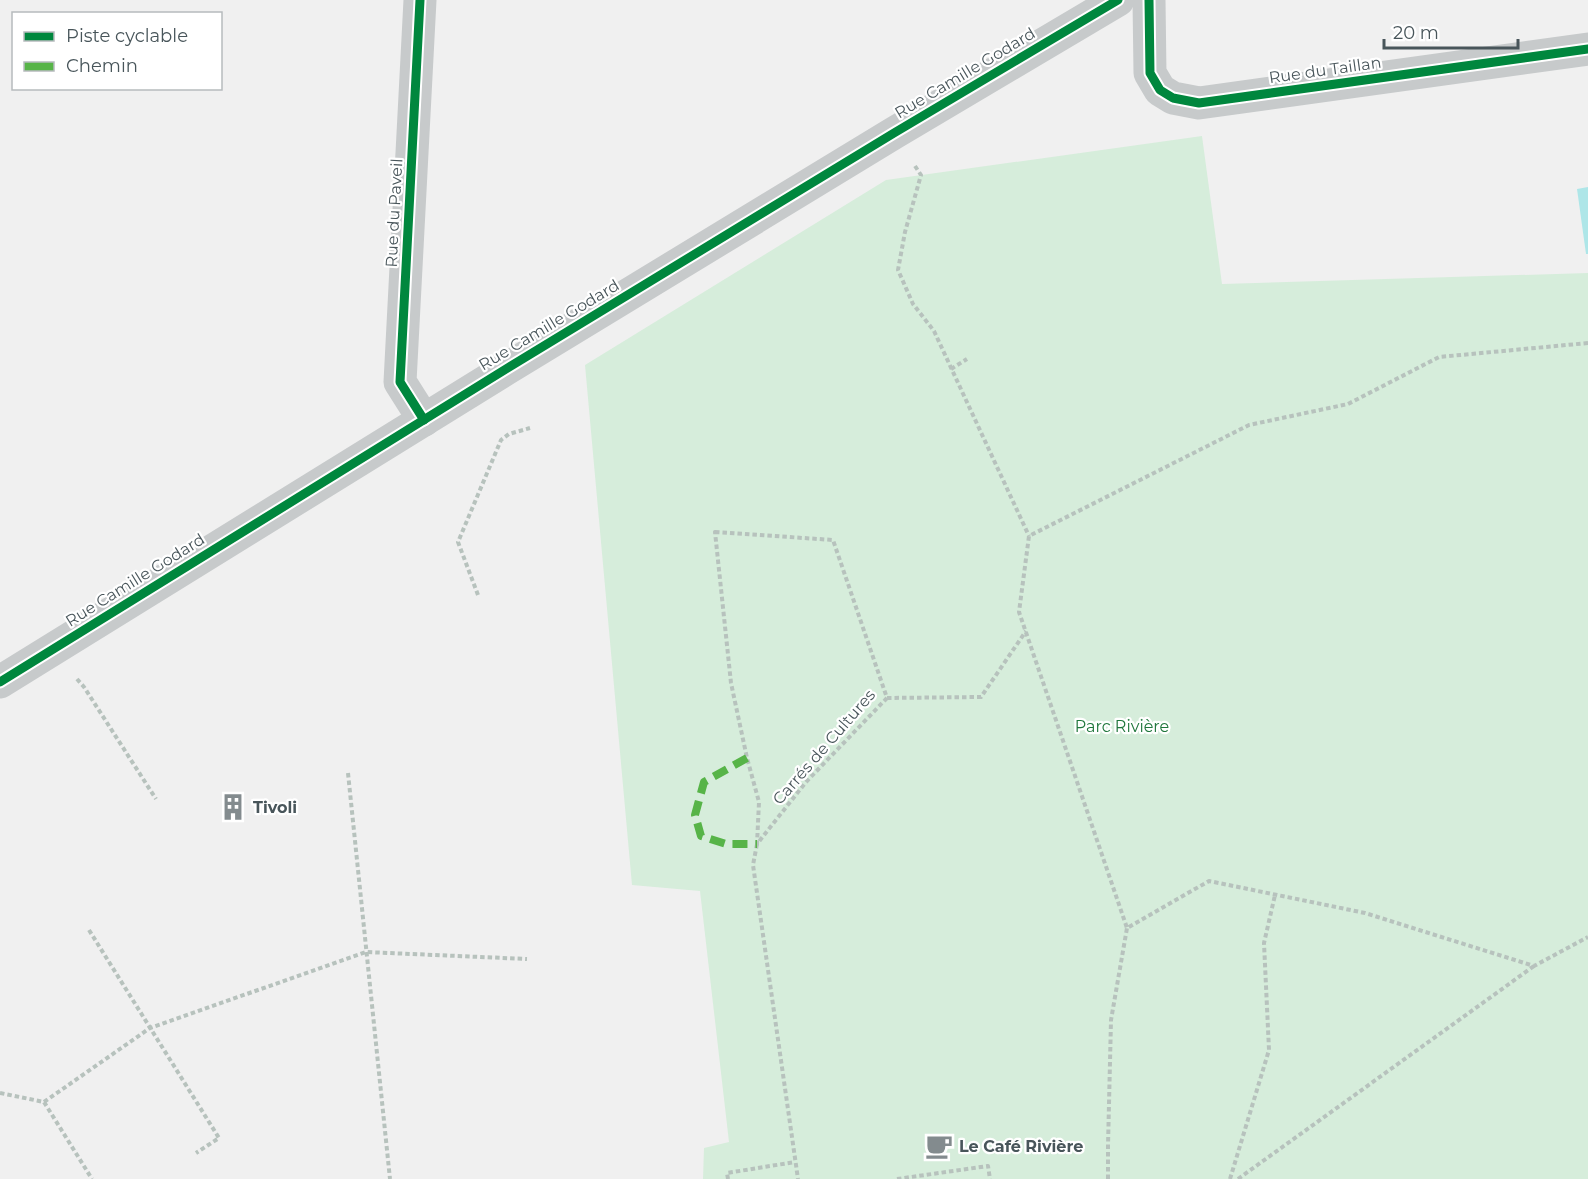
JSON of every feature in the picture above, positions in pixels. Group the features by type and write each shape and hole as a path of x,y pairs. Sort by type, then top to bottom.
{"street":[{"name":"Rue du Paveil","path":"420,0 400,382 423,420"},
{"name":"Rue Camille Godard","path":"0,682 423,420 894,133 1118,0"},
{"name":"Rue du Taillan","path":"1149,0 1150,73 1160,90 1166,94 1173,98 1199,103 1588,49"}],"path":[{"path":"921,175 905,232 898,270 913,304 934,331 1029,536 1019,612 1126,928 1111,1020 1108,1179"},
{"path":"1029,536 1249,426 1348,404 1439,357 1588,344"},
{"path":"951,369 967,359"},
{"path":"478,595 458,542 501,440 509,434 530,428"},
{"path":"887,698 981,697 1026,631"},
{"path":"50,651 84,687 156,799"},
{"path":"348,773 390,1179"},
{"path":"757,844 753,865 798,1179"},
{"path":"1126,928 1209,881 1365,913 1534,966"},
{"path":"1230,1179 1269,1050 1264,943 1275,895"},
{"path":"88,930 219,1138 196,1153"},
{"path":"1238,1179 1534,966 1588,937"},
{"path":"0,1093 44,1102 150,1028 366,952 527,958"},
{"path":"44,1102 92,1179"},
{"path":"728,1179 727,1173 795,1162"},
{"path":"897,1179 988,1166 990,1179"}],"green space":[{"name":"Parc Rivière","path":"1202,136 1222,284 1588,273 1588,1179 703,1179 704,1148 729,1142 700,891 632,885 585,365 886,180"}],"water":[{"path":"1588,187 1588,254 1586,254 1577,189"}],"marked path":[{"path":"747,758 704,782 695,815 701,836 726,844 757,844"}],"cycle path":[{"path":"420,0 400,382 424,420"},
{"path":"0,682 506,369 1118,0"},
{"path":"1149,0 1150,73 1160,90 1173,98 1199,103 1588,49"}],"place":[{"name":"Tivoli","path":"233,807"},
{"name":"Le Café Rivière","path":"939,1146"}]}
